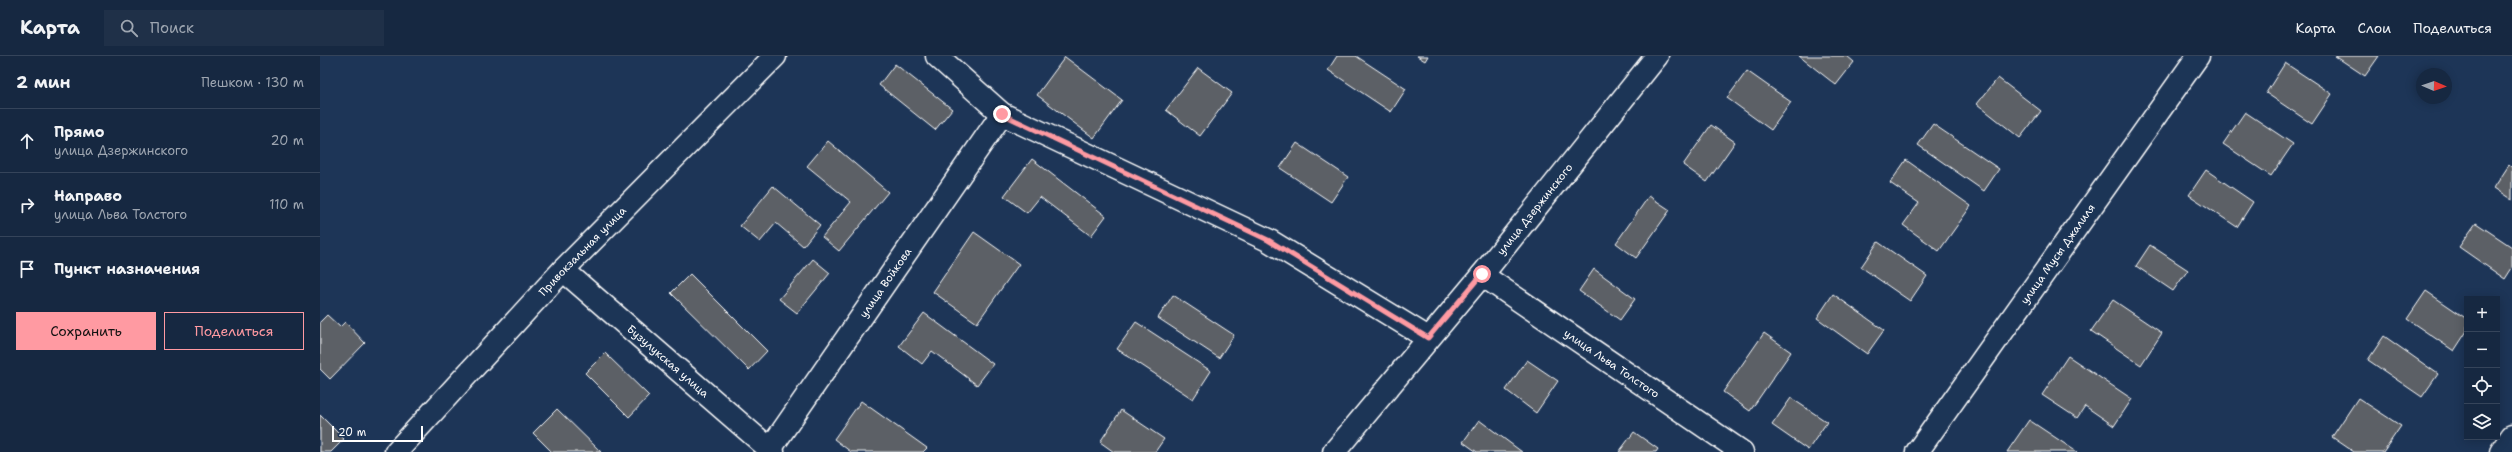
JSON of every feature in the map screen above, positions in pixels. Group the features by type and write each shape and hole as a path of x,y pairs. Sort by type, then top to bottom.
{"street":[{"name":"Привокзальная улица","path":"396,452 563,270 775,56"},
{"path":"938,56 1002,114 1268,240 1428,338"},
{"name":"улица Дзержинского","path":"1334,452 1482,274 1657,56"},
{"name":"улица Мусы Джалиля","path":"1917,452 2198,56"},
{"name":"улица Войкова","path":"770,451 1002,114"},
{"name":"Бузулукская улица","path":"563,270 770,451"},
{"name":"улица Льва Толстого","path":"1482,274 1742,452"},
{"path":"2501,452 2512,436"}],"building":[{"path":"1337,56 1356,56 1406,89 1391,112 1328,70"},
{"path":"1417,56 1428,56 1425,61"},
{"path":"1799,56 1847,56 1854,62 1836,85"},
{"path":"2335,56 2379,56 2365,76"},
{"path":"1065,57 1122,100 1094,138 1037,95"},
{"path":"2285,63 2332,94 2312,124 2266,93"},
{"path":"895,64 952,109 935,130 879,85"},
{"path":"1198,68 1232,93 1200,136 1166,110"},
{"path":"1747,71 1791,102 1771,130 1727,98"},
{"path":"1998,78 2041,111 2020,138 1977,104"},
{"path":"2245,112 2293,144 2271,176 2223,144"},
{"path":"1933,124 1999,169 1984,191 1918,145"},
{"path":"1711,125 1735,142 1707,182 1683,165"},
{"path":"828,141 888,192 839,251 822,237 851,202 807,166"},
{"path":"1297,143 1348,177 1331,202 1280,168"},
{"path":"1032,159 1106,216 1091,236 1040,197 1027,213 1004,196"},
{"path":"1906,160 1971,206 1939,251 1903,225 1919,203 1890,183"},
{"path":"2509,165 2512,168 2512,200 2494,188"},
{"path":"2206,170 2253,202 2237,227 2189,195"},
{"path":"773,186 820,225 803,246 776,223 760,242 740,226"},
{"path":"1649,196 1670,210 1636,258 1616,243"},
{"path":"2476,223 2512,247 2512,268 2505,279 2459,247"},
{"path":"974,232 1019,264 977,323 933,292"},
{"path":"1878,242 1927,276 1910,301 1861,267"},
{"path":"2150,245 2188,270 2173,291 2136,266"},
{"path":"813,259 830,273 797,313 779,299"},
{"path":"1594,269 1635,299 1620,320 1579,291"},
{"path":"690,274 767,351 749,370 671,293"},
{"path":"2426,291 2464,317 2464,336 2454,351 2407,319"},
{"path":"1833,294 1884,330 1867,354 1817,318"},
{"path":"1173,295 1234,335 1219,358 1158,318"},
{"path":"2113,300 2162,333 2141,365 2091,331"},
{"path":"924,313 993,364 977,385 932,351 922,364 899,346"},
{"path":"327,315 340,327 345,322 365,343 330,379 320,369 320,322"},
{"path":"1136,322 1211,371 1193,399 1117,349"},
{"path":"1764,333 1791,352 1750,411 1723,392"},
{"path":"2384,336 2438,374 2422,397 2368,360"},
{"path":"605,353 649,396 629,417 585,373"},
{"path":"2068,356 2132,399 2114,426 2085,406 2077,418 2042,395"},
{"path":"1527,360 1558,381 1536,413 1506,390"},
{"path":"1791,398 1827,422 1808,450 1772,425"},
{"path":"2358,398 2401,426 2383,452 2354,452 2332,437"},
{"path":"861,401 927,448 923,452 851,452 834,439"},
{"path":"557,409 601,452 552,452 533,433"},
{"path":"1121,410 1164,439 1155,452 1114,452 1100,442"},
{"path":"320,415 344,439 331,452 320,452"},
{"path":"1479,420 1522,452 1477,452 1463,442"},
{"path":"2029,420 2077,452 2007,452"},
{"path":"1634,432 1658,449 1656,452 1619,452"}],"route":[{"path":"1002,114 1268,240 1428,338 1482,274"}]}
